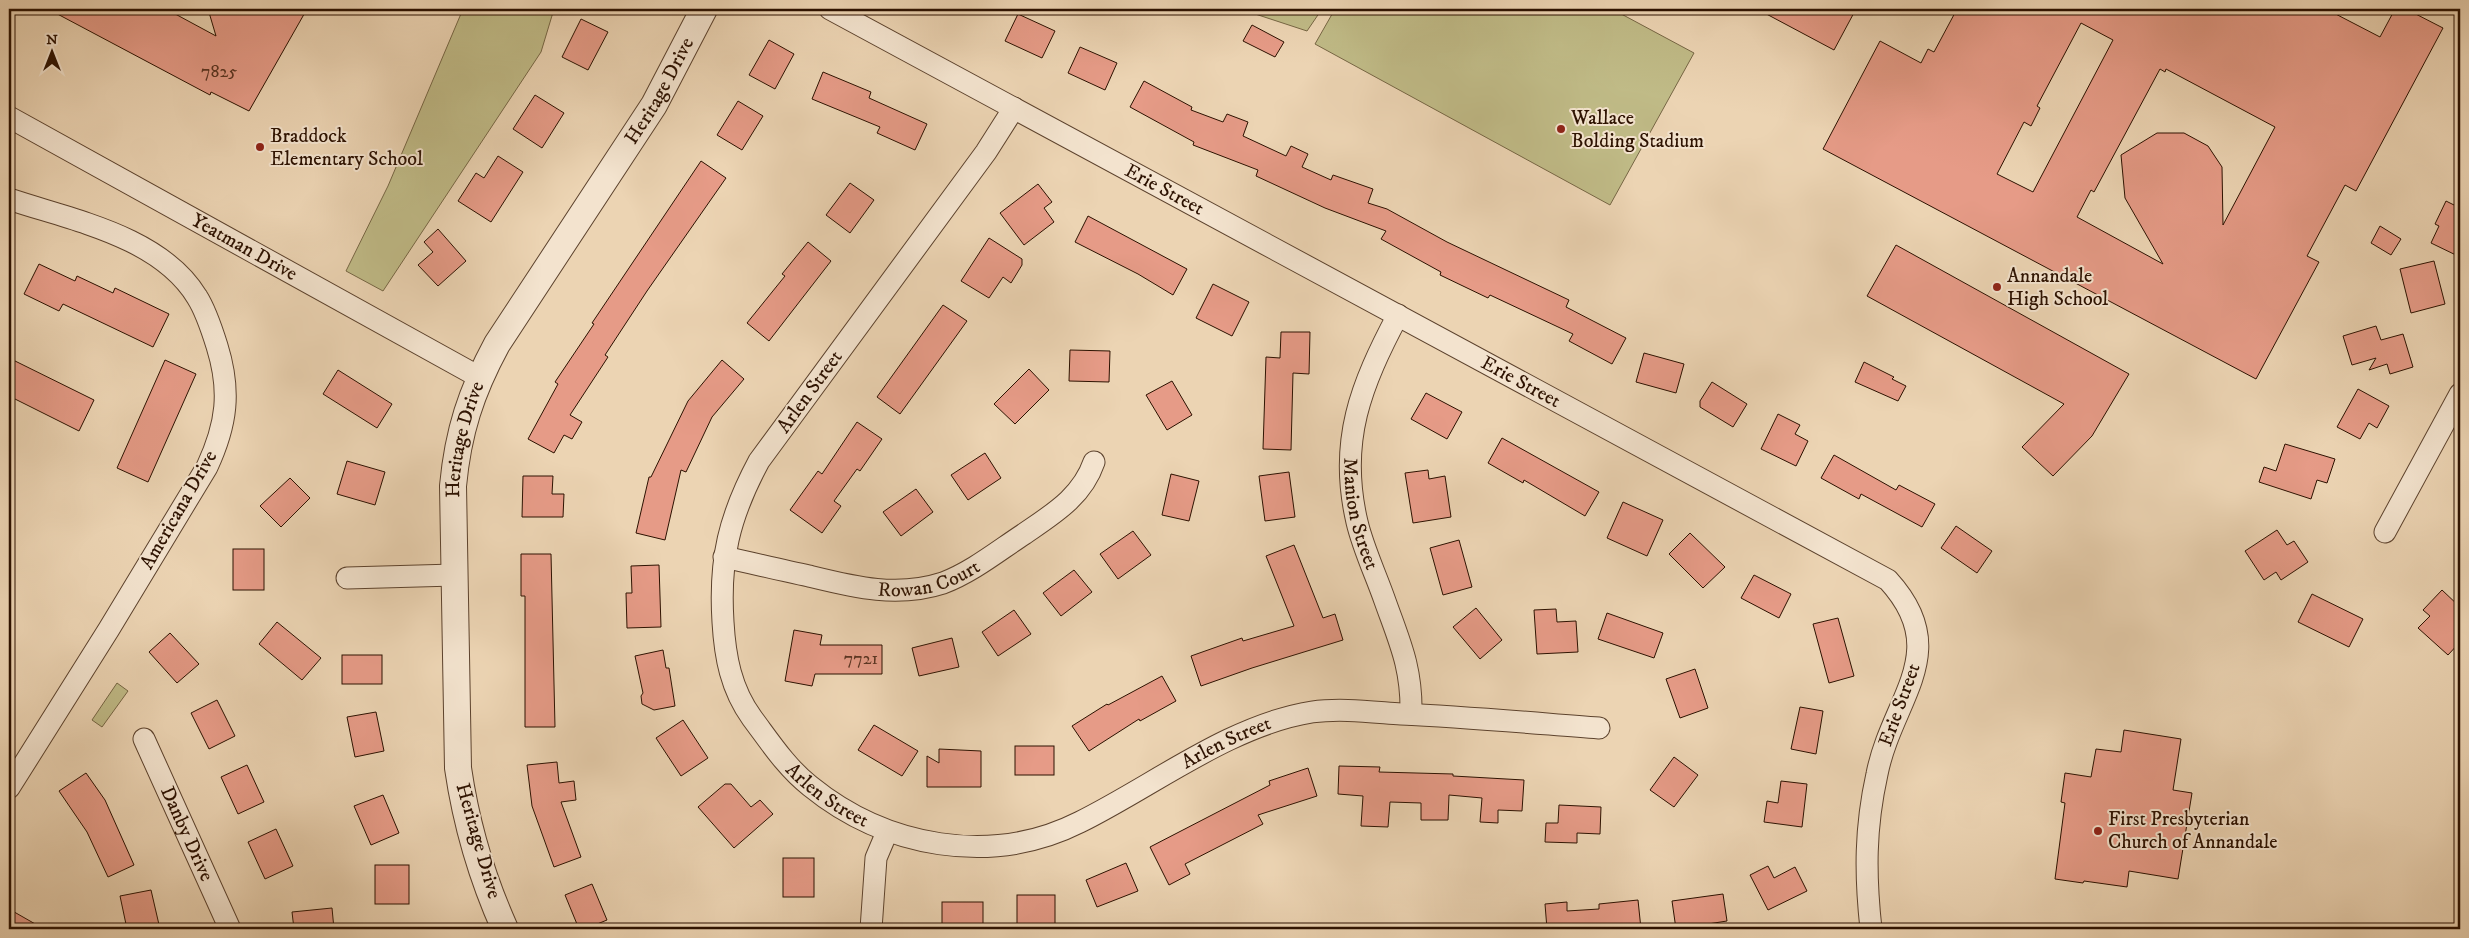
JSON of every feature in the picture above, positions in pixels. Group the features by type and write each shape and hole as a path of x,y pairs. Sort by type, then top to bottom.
{"street":[{"name":"Heritage Drive","path":"503,928 472,839 460,787 456,734 453,486 457,449 466,412 479,377 497,344 654,105 704,9"},
{"name":"Erie Street","path":"830,9 1888,580 1903,597 1913,617 1918,637 1918,658 1910,685 1891,727 1877,771 1869,815 1866,885 1871,929"},
{"name":"Arlen Street","path":"1014,108 980,160 759,461 747,484 732,524 724,557 721,590 724,644 729,670 745,708 783,760 808,785 852,815 887,832 912,839 977,846 1031,839 1077,824 1232,739 1281,718 1334,711 1411,714 1599,728"},
{"name":"Yeatman Drive","path":"9,117 479,377"},
{"name":"Americana Drive","path":"9,199 126,238 152,253 178,274 197,296 213,332 224,367 226,393 223,424 217,446 207,467 110,629 9,788"},
{"name":"Manion Street","path":"1398,315 1363,388 1354,422 1350,463 1351,489 1357,523 1407,662 1412,687 1411,714"},
{"path":"2385,532 2460,394"},
{"name":"Rowan Court","path":"724,557 868,590 895,592 920,589 944,582 972,568 1064,508 1080,490 1094,462"},
{"path":"347,578 454,575"},
{"name":"Danby Drive","path":"144,739 230,929"},
{"path":"871,929 876,858 887,832"}],"shaded area":[{"path":"463,9 554,9 541,52 383,291 346,271 388,186"},
{"path":"1240,9 1322,9 1307,31"},
{"name":"Wallace Bolding Stadium","path":"1335,9 1612,9 1694,53 1610,205 1315,44"},
{"path":"117,683 128,691 102,727 92,720"}],"building":[{"path":"48,9 166,9 216,36 208,9 307,9 249,111 211,92 210,95"},
{"path":"1757,9 1856,9 1834,50"},
{"path":"1957,9 2326,9 2380,37 2395,9 2406,9 2443,28 2356,191 2345,185 2307,256 2319,262 2256,379 1823,149 1880,41 1921,63 1928,49 1934,52","holes":["2081,23 2113,40 2033,192 1997,174 2024,122 2031,126 2040,108 2037,106","2160,69 2165,72 2166,69 2275,127 2223,225 2222,167 2208,146 2184,133 2157,133 2121,155 2125,198 2163,264 2077,217 2091,190 2094,192"]},
{"path":"1018,14 1055,31 1042,58 1005,41"},
{"path":"581,19 608,32 588,70 562,57"},
{"path":"1252,25 1284,42 1275,57 1243,41"},
{"path":"769,40 794,54 775,89 749,75"},
{"path":"1080,47 1117,63 1105,90 1068,73"},
{"path":"823,72 871,92 869,98 927,124 915,150 877,133 880,127 812,99"},
{"path":"1144,81 1192,107 1191,110 1223,122 1227,114 1248,122 1243,136 1286,156 1291,146 1308,154 1302,167 1331,180 1333,175 1373,189 1368,203 1387,209 1447,242 1569,300 1566,307 1626,338 1612,364 1569,341 1573,334 1490,295 1488,298 1440,275 1441,272 1381,239 1386,231 1325,208 1256,176 1258,170 1193,145 1194,142 1130,107"},
{"path":"535,95 564,113 542,148 513,129"},
{"path":"738,101 763,116 742,150 717,135"},
{"path":"498,156 523,172 491,222 458,201 476,173 484,178"},
{"path":"701,161 726,178 605,355 608,357 570,415 582,422 572,439 564,435 554,453 528,439 558,384 555,382 594,324 592,323"},
{"path":"850,183 874,200 850,233 826,215"},
{"path":"1038,184 1052,202 1044,208 1054,222 1024,245 1000,213"},
{"path":"2446,201 2460,208 2460,257 2431,243 2439,226 2435,224"},
{"path":"1088,216 1187,269 1173,295 1138,274 1075,242"},
{"path":"2380,226 2401,239 2391,255 2371,243"},
{"path":"438,229 466,261 438,286 418,265 433,252 424,242"},
{"path":"989,238 1022,259 1022,265 1011,283 1003,277 989,298 961,281"},
{"path":"808,242 831,261 769,341 747,323 785,276 782,274"},
{"path":"1896,245 2129,374 2092,436 2053,476 2022,447 2064,404 1867,296"},
{"path":"2434,261 2445,304 2411,313 2400,269"},
{"path":"39,264 75,281 77,276 113,293 115,288 169,314 153,347 63,304 59,311 24,294"},
{"path":"1213,284 1249,302 1232,336 1196,318"},
{"path":"943,305 967,321 900,414 877,397"},
{"path":"2376,326 2381,340 2403,334 2413,367 2390,374 2387,364 2369,370 2376,358 2352,365 2343,336"},
{"path":"1281,332 1310,332 1309,374 1293,373 1291,450 1263,449 1266,357 1280,358"},
{"path":"1070,350 1110,351 1109,382 1069,381"},
{"path":"1644,353 1684,364 1676,393 1636,382"},
{"path":"9,358 94,400 79,431 9,396"},
{"path":"165,360 196,374 148,482 117,468"},
{"path":"722,360 744,379 712,417 686,472 681,470 665,540 636,533 649,477 651,477 688,401"},
{"path":"1864,362 1894,377 1892,379 1906,386 1898,401 1855,382"},
{"path":"1029,369 1049,390 1015,424 994,404"},
{"path":"338,370 392,404 377,428 323,394"},
{"path":"1172,381 1192,415 1167,430 1146,395"},
{"path":"1712,382 1747,404 1733,427 1700,407 1700,401"},
{"path":"2358,389 2389,406 2377,428 2369,423 2360,439 2337,427"},
{"path":"1426,393 1462,412 1447,439 1411,419"},
{"path":"1778,414 1800,425 1795,434 1808,441 1796,466 1761,449"},
{"path":"857,422 882,439 860,471 857,469 834,501 841,506 822,533 790,510 818,471 822,474"},
{"path":"1502,438 1599,492 1585,516 1524,480 1523,483 1488,463"},
{"path":"2285,444 2335,459 2327,483 2317,480 2311,499 2259,482 2264,467 2276,471"},
{"path":"985,453 1001,478 968,500 951,475"},
{"path":"1834,455 1896,490 1899,485 1935,504 1922,527 1861,494 1859,499 1821,478"},
{"path":"347,461 385,472 375,505 337,494"},
{"path":"1428,470 1429,479 1445,476 1451,517 1413,523 1405,473"},
{"path":"1289,472 1295,517 1265,521 1259,476"},
{"path":"1171,474 1199,481 1189,521 1162,515"},
{"path":"523,476 553,476 552,494 564,494 563,517 522,517"},
{"path":"290,478 310,498 281,527 260,506"},
{"path":"916,489 933,512 901,536 883,512"},
{"path":"1623,502 1663,520 1647,556 1607,538"},
{"path":"1956,526 1992,551 1977,573 1941,548"},
{"path":"2277,530 2287,545 2294,541 2308,562 2281,580 2276,572 2264,580 2245,551"},
{"path":"1133,531 1151,555 1118,579 1100,554"},
{"path":"1690,533 1725,567 1703,588 1669,554"},
{"path":"1459,540 1472,587 1443,595 1430,548"},
{"path":"1294,545 1323,618 1335,614 1343,640 1201,686 1191,656 1242,638 1243,641 1294,626 1266,556"},
{"path":"233,549 264,549 264,590 233,590"},
{"path":"521,554 551,554 555,727 525,727 525,596 521,596"},
{"path":"659,565 661,627 627,628 626,593 632,593 631,566"},
{"path":"1074,570 1092,592 1061,616 1043,593"},
{"path":"1754,575 1791,594 1779,618 1741,598"},
{"path":"2442,590 2460,607 2460,642 2448,655 2418,628 2430,616 2423,610"},
{"path":"2312,594 2363,619 2349,647 2298,622"},
{"path":"1476,608 1502,640 1480,659 1453,627"},
{"path":"1556,609 1557,622 1576,621 1578,652 1537,654 1534,610"},
{"path":"1014,610 1031,634 998,656 982,632"},
{"path":"1607,613 1663,633 1654,658 1598,639"},
{"path":"1838,618 1854,676 1829,683 1813,624"},
{"path":"277,622 321,658 302,680 259,644"},
{"path":"794,630 822,635 820,645 882,645 882,674 815,674 812,686 785,681"},
{"path":"170,633 199,664 177,683 149,652"},
{"path":"952,638 959,667 919,676 912,648"},
{"path":"663,650 666,668 669,668 675,706 654,710 642,704 641,696 643,693 635,656"},
{"path":"342,655 382,655 382,684 342,684"},
{"path":"1695,669 1708,708 1680,718 1666,679"},
{"path":"1162,676 1176,701 1140,721 1139,719 1089,751 1072,726 1107,704"},
{"path":"217,700 235,736 209,749 191,713"},
{"path":"1800,707 1823,711 1816,754 1791,749"},
{"path":"376,712 384,751 355,757 347,717"},
{"path":"683,720 708,758 681,776 656,738"},
{"path":"874,725 918,751 902,776 858,750"},
{"name":"First Presbyterian Church of Annandale","path":"2124,730 2181,739 2173,790 2192,793 2178,879 2129,871 2127,887 2055,879 2065,803 2061,802 2065,773 2091,777 2096,749 2121,752"},
{"path":"1015,746 1054,746 1054,775 1015,775"},
{"path":"939,749 981,751 981,787 927,787 927,756 939,763"},
{"path":"1674,757 1698,775 1674,807 1650,790"},
{"path":"557,762 559,783 574,781 576,800 561,802 581,857 554,867 532,806 527,765"},
{"path":"247,765 264,802 238,814 221,777"},
{"path":"1339,766 1380,767 1379,772 1453,774 1453,776 1524,780 1522,811 1498,810 1498,823 1480,822 1482,798 1449,795 1448,820 1421,820 1421,803 1390,802 1388,827 1361,826 1363,796 1338,794"},
{"path":"1308,768 1317,796 1258,815 1263,824 1185,864 1190,874 1169,885 1150,847 1270,785 1269,781"},
{"path":"86,773 105,800 134,865 108,877 87,832 59,791"},
{"path":"1781,781 1807,784 1802,827 1764,822 1767,801 1778,803"},
{"path":"725,784 731,784 751,807 760,800 773,814 734,848 698,807"},
{"path":"383,795 399,833 371,845 354,806"},
{"path":"1559,805 1601,807 1600,834 1577,833 1577,843 1545,842 1546,823 1558,823"},
{"path":"276,829 293,866 265,879 248,842"},
{"path":"783,858 814,858 814,897 783,897"},
{"path":"1126,863 1138,891 1097,907 1086,880"},
{"path":"375,865 409,865 409,904 375,904"},
{"path":"1768,866 1774,878 1795,867 1807,891 1768,910 1750,875"},
{"path":"592,884 607,920 585,929 579,929 565,895"},
{"path":"151,890 160,929 127,929 120,896"},
{"path":"1723,894 1727,921 1676,929 1672,901"},
{"path":"1017,895 1055,895 1055,925 1017,925"},
{"path":"1638,900 1641,929 1547,929 1545,904 1567,902 1567,911 1599,909 1599,904"},
{"path":"942,902 983,902 983,929 942,929"},
{"path":"332,908 334,929 294,929 292,912"},
{"path":"9,909 44,929 9,929"}],"place":[{"name":"Wallace Bolding Stadium","path":"1561,129"},
{"name":"Braddock Elementary School","path":"260,147"},
{"name":"Annandale High School","path":"1997,287"},
{"name":"First Presbyterian Church of Annandale","path":"2098,831"}]}
